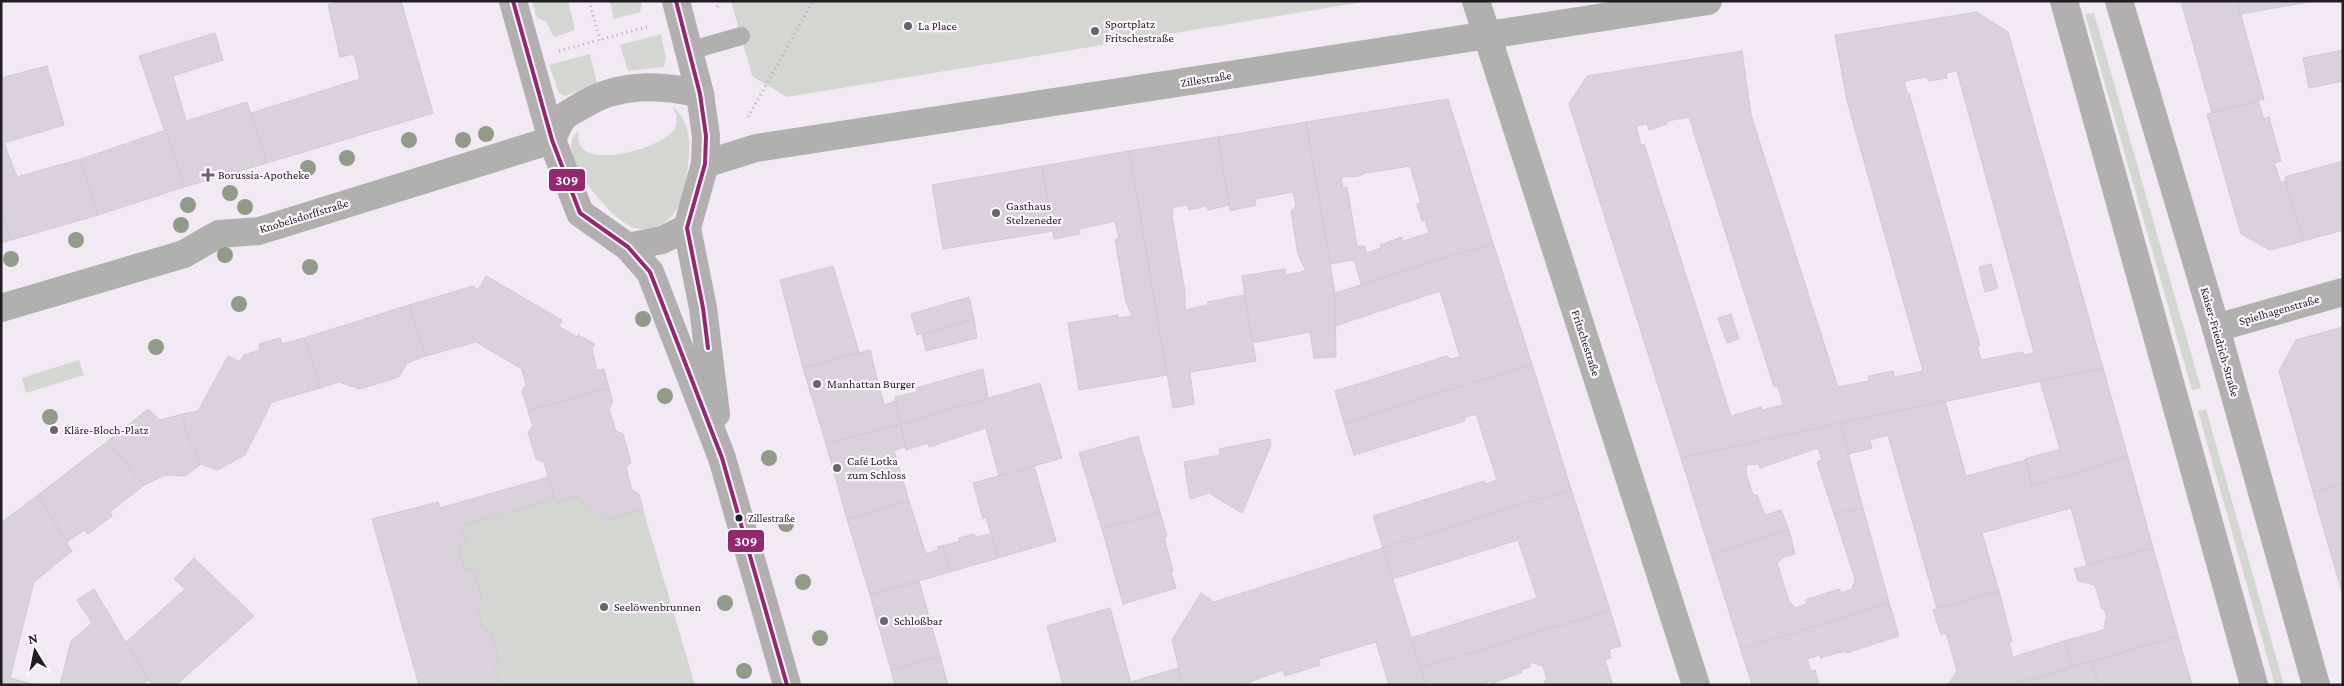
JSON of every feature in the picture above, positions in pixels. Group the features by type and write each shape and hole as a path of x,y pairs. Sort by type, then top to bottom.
{"street":[{"path":"512,1 552,140 580,213 628,247 650,272 722,458 788,685"},
{"path":"676,1 700,94 706,136 705,164 687,228 703,308 722,458"},
{"name":"Fritschestraße","path":"1476,1 1696,685"},
{"name":"Zillestraße","path":"705,164 756,148 1708,1"},
{"path":"2064,1 2254,685"},
{"name":"Kaiser-Friedrich-Straße","path":"2119,1 2216,328 2316,685"},
{"path":"552,140 563,118 593,98 622,89 651,86 700,94"},
{"name":"Knobelsdorffstraße","path":"1,308 184,254 219,234 259,231 552,140"},
{"path":"628,247 662,240 687,228"},
{"name":"Spielhagenstraße","path":"2216,328 2343,292"}],"lane":[{"path":"689,51 741,36"}],"path":[{"path":"589,1 600,40"},
{"path":"717,7 720,1"},
{"path":"748,117 813,1"},
{"path":"556,52 658,23"}],"shaded area":[{"path":"532,1 568,1 575,30 554,37 546,22 537,18"},
{"path":"610,1 642,1 640,12 614,19"},
{"path":"731,1 1369,1 787,97 752,76"},
{"path":"2094,13 2201,388 2192,390 2085,14"},
{"path":"661,34 666,59 664,67 628,71 620,45"},
{"path":"590,54 597,83 565,96 559,93 549,65"},
{"path":"672,106 683,118 688,132 689,157 684,192 677,208 666,221 651,228 639,229 632,227 613,213 591,189 575,162 571,150 572,139 579,130 580,144 587,152 600,155 634,151 651,145 673,131 677,119"},
{"path":"79,360 84,375 26,393 22,378"},
{"path":"2206,409 2284,685 2275,685 2198,411"},
{"path":"580,496 582,503 601,514 603,521 643,509 695,685 499,685 494,669 499,663 491,631 483,630 477,608 482,602 475,572 465,570 459,548 466,540 461,526 554,499 555,502"}],"building":[{"path":"341,1 401,1 433,113 267,163 251,113 360,79 354,54 340,57 328,5"},
{"path":"2181,1 2237,1 2264,99 2212,113"},
{"path":"2237,1 2315,1 2240,14"},
{"path":"1977,12 2008,32 2103,368 1681,458 1569,104 1587,76 1742,51 1751,115 1838,387 1869,381 1868,376 1893,371 1895,377 1923,371 1847,101 1835,35","holes":["1957,71 2034,353 2024,355 2023,352 1981,360 1977,347 1980,346 1909,93 1907,94 1904,81 1926,77 1929,81 1947,78 1946,73","1689,117 1774,387 1778,386 1783,405 1762,410 1761,407 1731,416 1644,144 1641,145 1636,126 1647,124 1649,130 1667,124 1667,121"]},
{"path":"215,33 223,60 173,76 186,121 247,102 267,163 184,187 139,56"},
{"path":"2343,50 2343,81 2309,88 2303,58"},
{"path":"47,66 64,125 4,143 17,177 81,159 98,215 11,240 1,207 1,78"},
{"path":"1448,99 1493,243 1361,284 1355,263 1352,260 1330,264 1306,122","holes":["1410,166 1421,203 1417,204 1422,221 1425,220 1429,233 1403,241 1402,237 1380,245 1381,248 1367,253 1364,246 1357,246 1347,187 1343,188 1341,177 1359,176 1365,173"]},
{"path":"2258,101 2264,119 2269,117 2281,161 2274,163 2281,183 2285,181 2303,241 2270,250 2241,234 2207,114"},
{"path":"1306,122 1335,293 1336,357 1314,358 1310,332 1252,343 1242,276 1285,269 1286,275 1306,271 1298,255 1291,211 1296,206 1293,192 1255,199 1256,205 1230,211 1218,137"},
{"path":"166,130 184,187 98,215 81,159"},
{"path":"1218,137 1229,205 1208,210 1207,206 1189,210 1187,205 1173,207 1172,216 1185,292 1185,310 1207,305 1208,302 1244,295 1256,361 1190,372 1194,404 1173,408 1129,151"},
{"path":"1129,151 1167,375 1079,390 1068,323 1118,315 1118,318 1132,316 1126,302 1115,240 1119,238 1115,221 1079,229 1080,234 1054,239 1042,166"},
{"path":"2343,161 2343,230 2303,241 2285,177"},
{"path":"1042,166 1053,231 943,249 932,185"},
{"path":"1,207 11,240 1,243"},
{"path":"1493,243 1532,364 1344,423 1335,391 1447,356 1450,359 1460,357 1440,291 1335,326 1335,293"},
{"path":"1991,264 1998,288 1985,292 1979,267"},
{"path":"833,266 859,352 803,368 780,280"},
{"path":"486,276 562,320 559,326 577,337 578,335 595,344 592,349 597,370 604,369 609,388 528,411 522,391 526,385 522,369 476,342 426,356 409,305 473,286 478,290"},
{"path":"969,297 974,319 917,335 911,314"},
{"path":"409,305 426,356 407,363 399,377 360,389 339,382 320,388 304,338"},
{"path":"1731,314 1739,339 1727,343 1718,318"},
{"path":"974,319 977,338 926,351 922,335"},
{"path":"2343,327 2343,483 2313,492 2279,371 2296,340"},
{"path":"280,338 282,344 304,338 320,388 272,402 245,455 217,470 201,464 186,432 183,414 198,411 228,356 240,362 244,355 260,350 259,344"},
{"path":"870,350 884,405 895,401 901,424 826,444 803,368"},
{"path":"1532,364 1571,489 1383,548 1373,516 1484,481 1485,484 1497,480 1476,414 1464,418 1465,421 1354,455 1344,423"},
{"path":"2103,368 2128,457 2032,486 2025,459 2060,449 2040,381"},
{"path":"983,369 988,398 901,424 895,397 917,392 916,388"},
{"path":"1040,383 1062,458 999,476 986,428 929,447 928,443 906,450 901,424"},
{"path":"609,388 613,402 609,409 616,431 623,434 631,463 626,468 632,490 639,494 643,509 603,521 601,514 582,503 580,496 555,502 544,462 536,459 528,432 533,426 528,411"},
{"path":"1945,401 1966,476 2026,460 2032,486 2128,457 2153,548 2087,566 2071,508 1982,533 1999,591 1937,609 1888,435 1870,440 1872,448 1848,454 1840,423"},
{"path":"148,409 160,420 183,414 186,432 201,464 185,476 165,475 143,486 108,441"},
{"path":"1840,423 1863,508 1834,514 1817,462 1822,460 1818,448 1760,468 1759,464 1747,465 1746,473 1753,495 1757,495 1765,515 1781,510 1789,530 1711,554 1681,458"},
{"path":"901,424 905,447 894,450 909,501 847,519 826,444"},
{"path":"1138,436 1160,512 1102,529 1079,453"},
{"path":"1270,439 1271,445 1242,513 1209,493 1190,499 1184,462 1220,455 1219,449"},
{"path":"108,441 143,486 110,512 112,516 88,534 84,530 67,542 38,495"},
{"path":"1034,466 1056,541 998,558 986,517 983,519 973,483"},
{"path":"549,477 554,499 461,526 466,540 459,548 465,570 475,572 482,602 477,608 483,630 491,631 499,663 494,669 499,685 419,685 372,519 438,502 440,508"},
{"path":"2343,483 2343,574 2337,575 2313,492"},
{"path":"1571,489 1610,610 1421,668 1411,638 1537,598 1518,540 1392,579 1383,548"},
{"path":"38,495 72,551 34,582 10,678 35,685 1,685 1,523"},
{"path":"909,501 926,554 938,550 938,546 943,546 950,572 870,595 847,519"},
{"path":"1863,508 1889,602 1741,650 1711,554 1789,530 1795,554 1784,557 1777,563 1789,601 1796,608 1807,604 1805,600 1839,589 1841,593 1852,589 1855,579 1834,514"},
{"path":"1160,512 1167,536 1164,537 1176,588 1123,604 1102,529"},
{"path":"974,534 975,537 991,534 998,558 950,572 943,546 960,541 959,538"},
{"path":"1383,548 1426,685 1389,685 1376,642 1319,659 1320,665 1285,676 1283,670 1241,685 1183,685 1172,640 1201,593 1214,602"},
{"path":"2153,548 2178,636 2072,667 2064,641 2104,630 2106,616 2095,585 2078,581 2074,569"},
{"path":"194,558 254,616 176,685 152,685 126,642 185,589 174,579"},
{"path":"2343,574 2343,595 2337,575"},
{"path":"919,581 940,656 891,670 870,595"},
{"path":"94,589 148,680 141,685 60,685 71,641 92,623 77,600"},
{"path":"1999,591 2012,641 2009,643 2013,657 2064,641 2072,667 2011,685 1944,685 1949,683 1957,671 1946,633 1941,634 1933,610"},
{"path":"1889,602 1899,636 1846,653 1845,651 1820,658 1820,655 1807,659 1811,671 1815,670 1819,685 1752,685 1741,650"},
{"path":"1110,608 1131,682 1120,685 1063,685 1047,626"},
{"path":"1610,610 1621,646 1609,649 1611,658 1605,660 1613,685 1545,685 1544,681 1547,680 1543,666 1531,662 1530,667 1521,670 1522,672 1491,684 1490,681 1479,685 1426,685 1421,668"},
{"path":"2178,636 2192,685 2124,685 2118,683 2099,685 2091,662"},
{"path":"940,656 948,685 895,685 891,670"},
{"path":"2091,662 2099,685 2011,685 2072,667"},
{"path":"1178,668 1183,685 1120,685 1131,682"}],"transit line":[{"name":"309","path":"513,1 552,140 580,213 628,247 650,272 722,458 787,685"},
{"name":"309","path":"676,1 700,94 706,136 705,164 687,228 703,308 708,348"}],"place":[{"name":"La Place","path":"908,26"},
{"name":"Sportplatz Fritschestraße","path":"1095,31"},
{"name":"Borussia-Apotheke","path":"208,175"},
{"name":"Gasthaus Stelzeneder","path":"996,213"},
{"name":"Manhattan Burger","path":"817,384"},
{"name":"Kläre-Bloch-Platz","path":"54,430"},
{"name":"Café Lotka zum Schloss","path":"837,468"},
{"name":"Zillestraße","path":"739,518"},
{"name":"Seelöwenbrunnen","path":"604,607"},
{"name":"Schloßbar","path":"884,621"}]}
